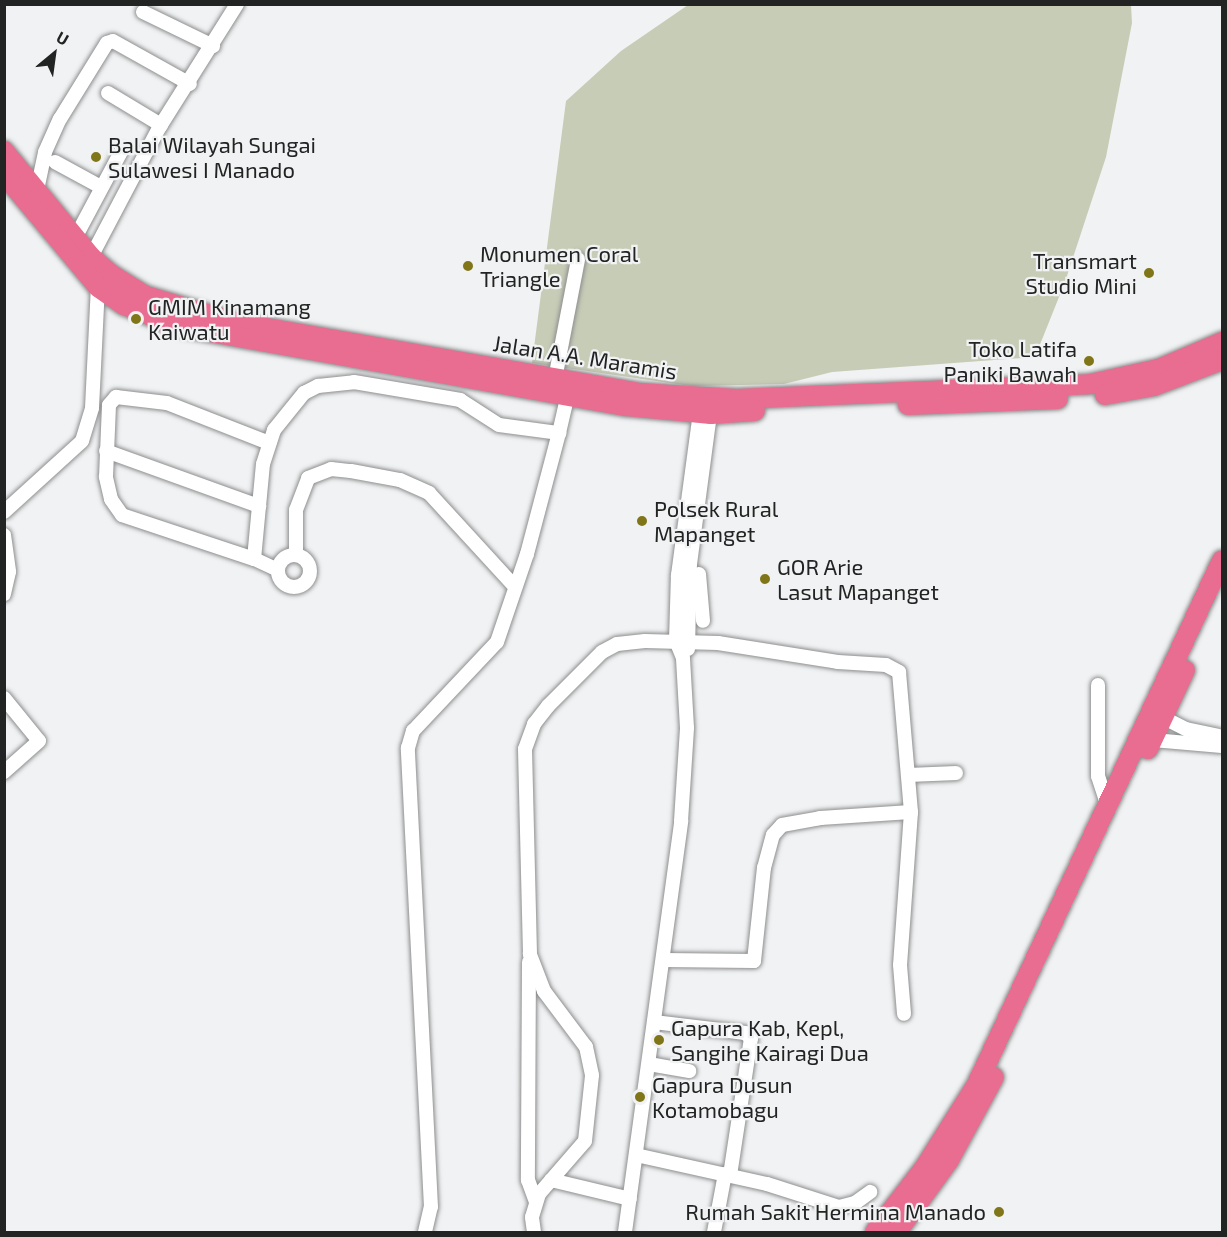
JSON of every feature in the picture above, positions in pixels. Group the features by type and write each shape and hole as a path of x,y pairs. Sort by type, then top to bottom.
{"highway":[{"name":"Jalan A.A. Maramis","path":"4,151 91,256 112,275 146,296 233,322 706,406 1090,384 1159,369 1222,342"},
{"path":"4,174 98,287 124,305 176,326 567,397 706,406 1098,396 1154,386 1222,360"},
{"path":"875,1233 924,1167 977,1083 1222,560"},
{"path":"897,1233 949,1160 988,1090 1164,718 1222,588"}],"street":[{"path":"91,256 161,125 190,84 237,4"},
{"path":"143,12 213,46"},
{"path":"37,190 45,152 60,119 107,43 113,41 190,84"},
{"path":"108,93 161,125"},
{"path":"75,238 121,152"},
{"path":"55,162 101,188"},
{"path":"555,379 578,259"},
{"path":"4,512 82,441 92,408 98,287"},
{"path":"449,397 453,376"},
{"path":"254,559 259,506 269,443 291,405 318,386 354,382 449,397 471,403 485,418 499,425 559,433"},
{"path":"269,443 167,403 116,397 109,405 106,451 111,499 122,515 254,559 278,570 289,586 307,580 307,562 296,555 283,559 278,570"},
{"path":"426,1233 430,1207 408,748 413,731 497,642 559,433 567,397"},
{"path":"682,641 706,406"},
{"path":"625,1233 663,960 687,747 678,575 706,406"},
{"path":"106,451 259,506"},
{"path":"296,555 296,510 308,478 331,469 351,471 400,480 429,493 515,587"},
{"path":"695,518 704,523 699,574 703,621"},
{"path":"4,535 9,572 4,594"},
{"path":"534,1233 536,1202 528,1180 530,954 524,767 528,736 548,706 602,652 617,644 682,641 894,666 899,672 911,812 900,965 904,1014"},
{"path":"1098,685 1098,776 1108,806"},
{"path":"4,698 39,741 4,772"},
{"path":"1164,718 1186,729 1222,737"},
{"path":"1153,740 1222,746"},
{"path":"909,775 956,772"},
{"path":"663,960 754,961 764,868 773,835 782,825 820,818 911,812"},
{"path":"530,954 544,991 586,1047 592,1075 585,1141 551,1180 536,1202"},
{"path":"654,1022 745,1033 751,1038 727,1175 714,1233"},
{"path":"649,1064 688,1071"},
{"path":"636,1155 727,1175 840,1207 855,1203 870,1192"},
{"path":"551,1180 630,1199"}],"green space":[{"path":"688,5 1131,5 1132,23 1106,157 1065,282 1035,357 832,372 784,384 691,386 532,363 566,101 621,51"}],"place":[{"name":"Balai Wilayah Sungai Sulawesi I Manado","path":"96,157"},
{"name":"Monumen Coral Triangle","path":"468,266"},
{"name":"Transmart Studio Mini","path":"1149,273"},
{"name":"GMIM Kinamang Kaiwatu","path":"136,319"},
{"name":"Toko Latifa Paniki Bawah","path":"1089,361"},
{"name":"Polsek Rural Mapanget","path":"642,521"},
{"name":"GOR Arie Lasut Mapanget","path":"765,579"},
{"name":"Gapura Kab, Kepl, Sangihe Kairagi Dua","path":"659,1040"},
{"name":"Gapura Dusun Kotamobagu","path":"640,1097"},
{"name":"Rumah Sakit Hermina Manado","path":"999,1212"}]}
